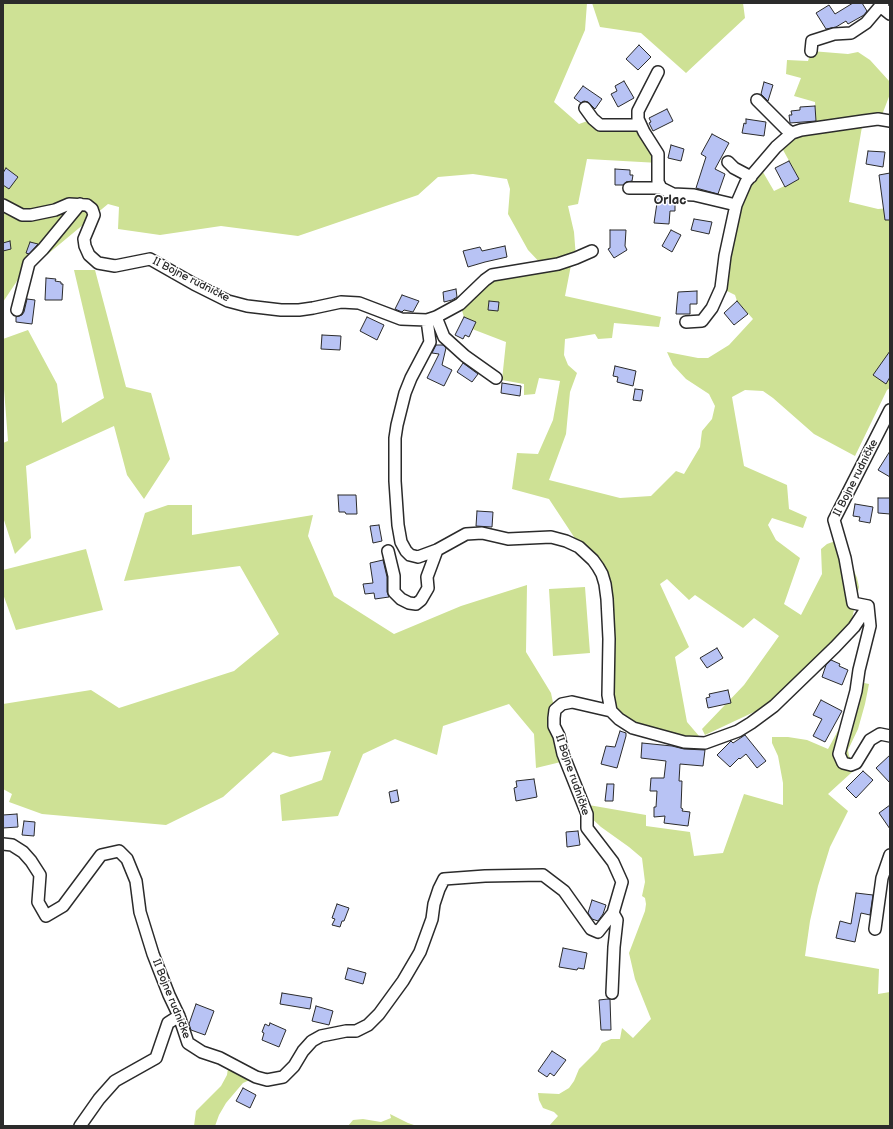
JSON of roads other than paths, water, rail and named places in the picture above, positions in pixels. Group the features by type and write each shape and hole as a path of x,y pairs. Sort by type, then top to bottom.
{"street":[{"path":"812,51 812,41 834,34 850,33 866,23 881,5 890,14"},
{"path":"658,72 638,111 638,119 640,125 658,154 658,182 661,188"},
{"path":"757,100 786,129 792,133"},
{"path":"585,108 593,119 600,125 640,125"},
{"path":"686,322 702,320 712,308 721,288 725,256 736,205 741,192 751,176 776,147 792,133 801,130 878,119 890,121"},
{"path":"728,162 734,168 751,176"},
{"path":"629,188 661,188 673,194 694,195 736,205"},
{"path":"3,205 22,215 31,215 55,210 69,204 80,204"},
{"path":"17,310 29,263 44,249 80,204"},
{"name":"II Bojne rudničke","path":"80,204 87,205 92,209 94,215 84,239 89,255 98,263 115,266 150,259 194,284 228,300 253,307 299,310 341,302 359,303 401,319 432,318"},
{"path":"432,318 460,304 485,280 492,276 558,264 592,251"},
{"path":"432,318 444,337 465,356 496,378"},
{"path":"432,318 430,342 411,378 397,425 395,438 396,496 401,542 410,555 418,557 437,550 466,534 482,534 508,539 551,537 566,541 579,547 593,560 602,574 607,599 609,639 608,694 611,711"},
{"name":"II Bojne rudničke","path":"3,844 12,845 23,852 40,875 38,902 46,916 63,906 102,855 119,851 127,859 136,881 140,912 153,954 179,1016 188,1043 202,1052 220,1058 256,1077 267,1080 283,1077 294,1066 303,1051 312,1041 321,1036 356,1031 368,1025 379,1014 403,981 420,952 432,919 434,904 444,879 485,876 543,875 564,891 591,929 598,932 613,912 622,882 613,862 587,828 587,814 563,754 559,736 554,726 555,710 562,704 572,702 611,711 618,719 633,728 684,742 705,743 738,731 774,706 854,627 868,606 853,603 844,558 834,520 890,410"},
{"path":"388,552 394,576 394,592 401,599 409,603 416,604 421,600 428,588 427,576 437,550"},
{"path":"868,606 870,626 859,670 856,691 839,754 843,763 851,765 856,763 870,740 880,734 890,736"},
{"path":"875,929 882,878 890,855"},
{"path":"612,992 617,920 613,912"},
{"path":"80,1126 99,1099 115,1081 156,1058 168,1023 179,1016"}],"district":[{"name":"Orlac","path":"670,201"}]}
